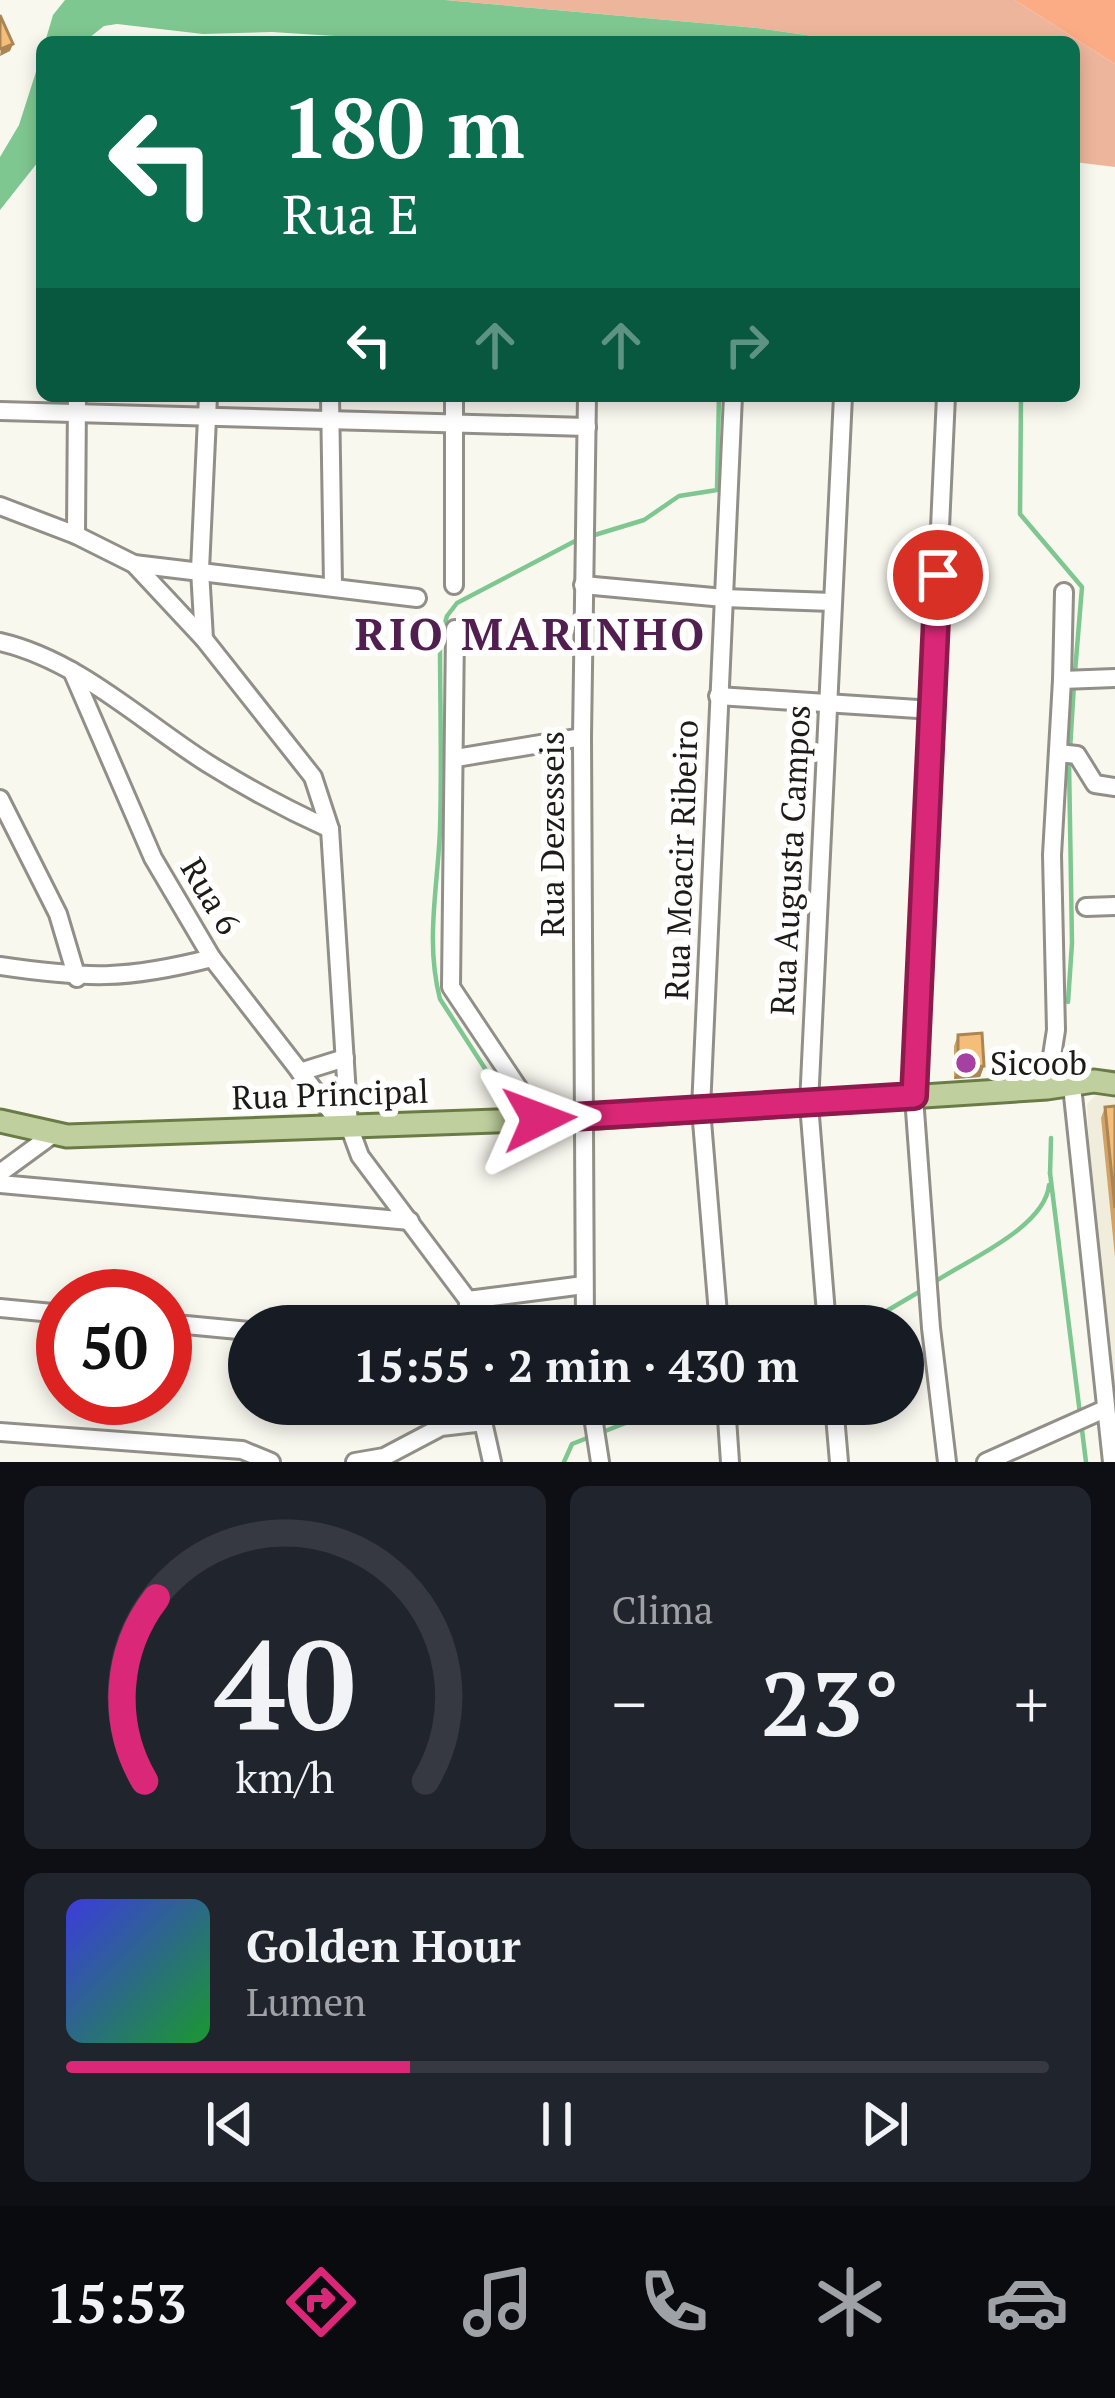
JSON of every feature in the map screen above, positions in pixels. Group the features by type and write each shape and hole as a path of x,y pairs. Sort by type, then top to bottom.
{"main road":[{"name":"Rua Principal","path":"0,1121 52,1135 584,1118 1075,1085 1115,1068"}],"street":[{"path":"330,402 332,585"},
{"path":"454,402 454,585"},
{"name":"Rua Dezesseis","path":"584,1305 582,737 587,402"},
{"name":"Rua Moacir Ribeiro","path":"717,1305 701,1108 733,402"},
{"name":"Rua Augusta Campos","path":"825,1305 809,1104 843,402"},
{"path":"946,402 914,1096 931,1328 947,1462"},
{"path":"0,410 77,403 208,405 329,420 587,427"},
{"path":"76,536 77,403"},
{"path":"204,639 200,570 208,405"},
{"path":"0,506 134,564 417,598"},
{"path":"134,564 204,639 313,777 330,829 345,1126"},
{"path":"583,585 832,602"},
{"path":"1064,592 1070,680 1052,855 1056,1030 1075,1085 1112,1462"},
{"path":"455,629 451,987 539,1119"},
{"path":"0,642 72,670 208,764 290,812 330,829"},
{"path":"0,657 20,647"},
{"name":"Rua 6","path":"72,670 153,858 212,958 345,1126 360,1156 468,1300"},
{"path":"1070,680 1115,677"},
{"path":"718,696 933,710"},
{"path":"455,758 582,737"},
{"path":"1065,753 1083,760 1095,784 1115,787"},
{"path":"0,799 58,914 77,978"},
{"path":"1086,908 1115,905"},
{"path":"0,966 77,978 163,971 212,958"},
{"path":"301,1072 345,1058"},
{"path":"0,1173 52,1135"},
{"path":"0,1184 410,1221"},
{"path":"468,1305 468,1300 584,1285"},
{"path":"0,1308 36,1311"},
{"path":"192,1326 228,1329"},
{"path":"986,1462 1105,1409"},
{"path":"355,1462 384,1457 447,1425"},
{"path":"484,1425 492,1462"},
{"path":"594,1425 599,1462"},
{"path":"727,1425 730,1462"},
{"path":"836,1425 839,1462"},
{"path":"0,1432 242,1450 271,1462"}],"shaded area":[{"path":"65,0 445,0 813,36 203,34 117,24 104,26 92,36 47,36 53,15"},
{"path":"445,0 1015,0 1071,36 813,36"},
{"path":"1015,0 1115,0 1115,64 1080,42 1080,36 1071,36"},
{"path":"1080,42 1115,64 1115,167 1080,163"},
{"path":"36,72 36,165 0,210 0,157 19,125"},
{"path":"1096,1095 1115,1096 1115,1399 1090,1165 1087,1104"}],"building":[{"path":"0,15 13,44 1,49 0,48"},
{"path":"982,1033 984,1066 958,1068 958,1035"},
{"path":"1115,1106 1115,1208 1105,1107"}],"waterway":[{"path":"588,537 644,520 679,496 717,490 719,402"},
{"path":"1021,402 1020,514 1082,587 1075,672"},
{"path":"506,1101 440,999 436,978 440,640 447,616 457,603 577,540"},
{"path":"1070,750 1074,684"},
{"path":"1068,1002 1072,943 1069,762"},
{"path":"1050,1174 1051,1138"},
{"path":"1050,1173 1086,1462"},
{"path":"933,1283 1019,1229 1044,1201 1049,1185"},
{"path":"897,1305 924,1289"},
{"path":"564,1462 572,1444 620,1425"}],"place":[{"name":"Sicoob","path":"966,1063"}],"district":[{"name":"RIO MARINHO","path":"531,634"}],"route":[{"path":"539,1119 914,1096 938,575"}]}
